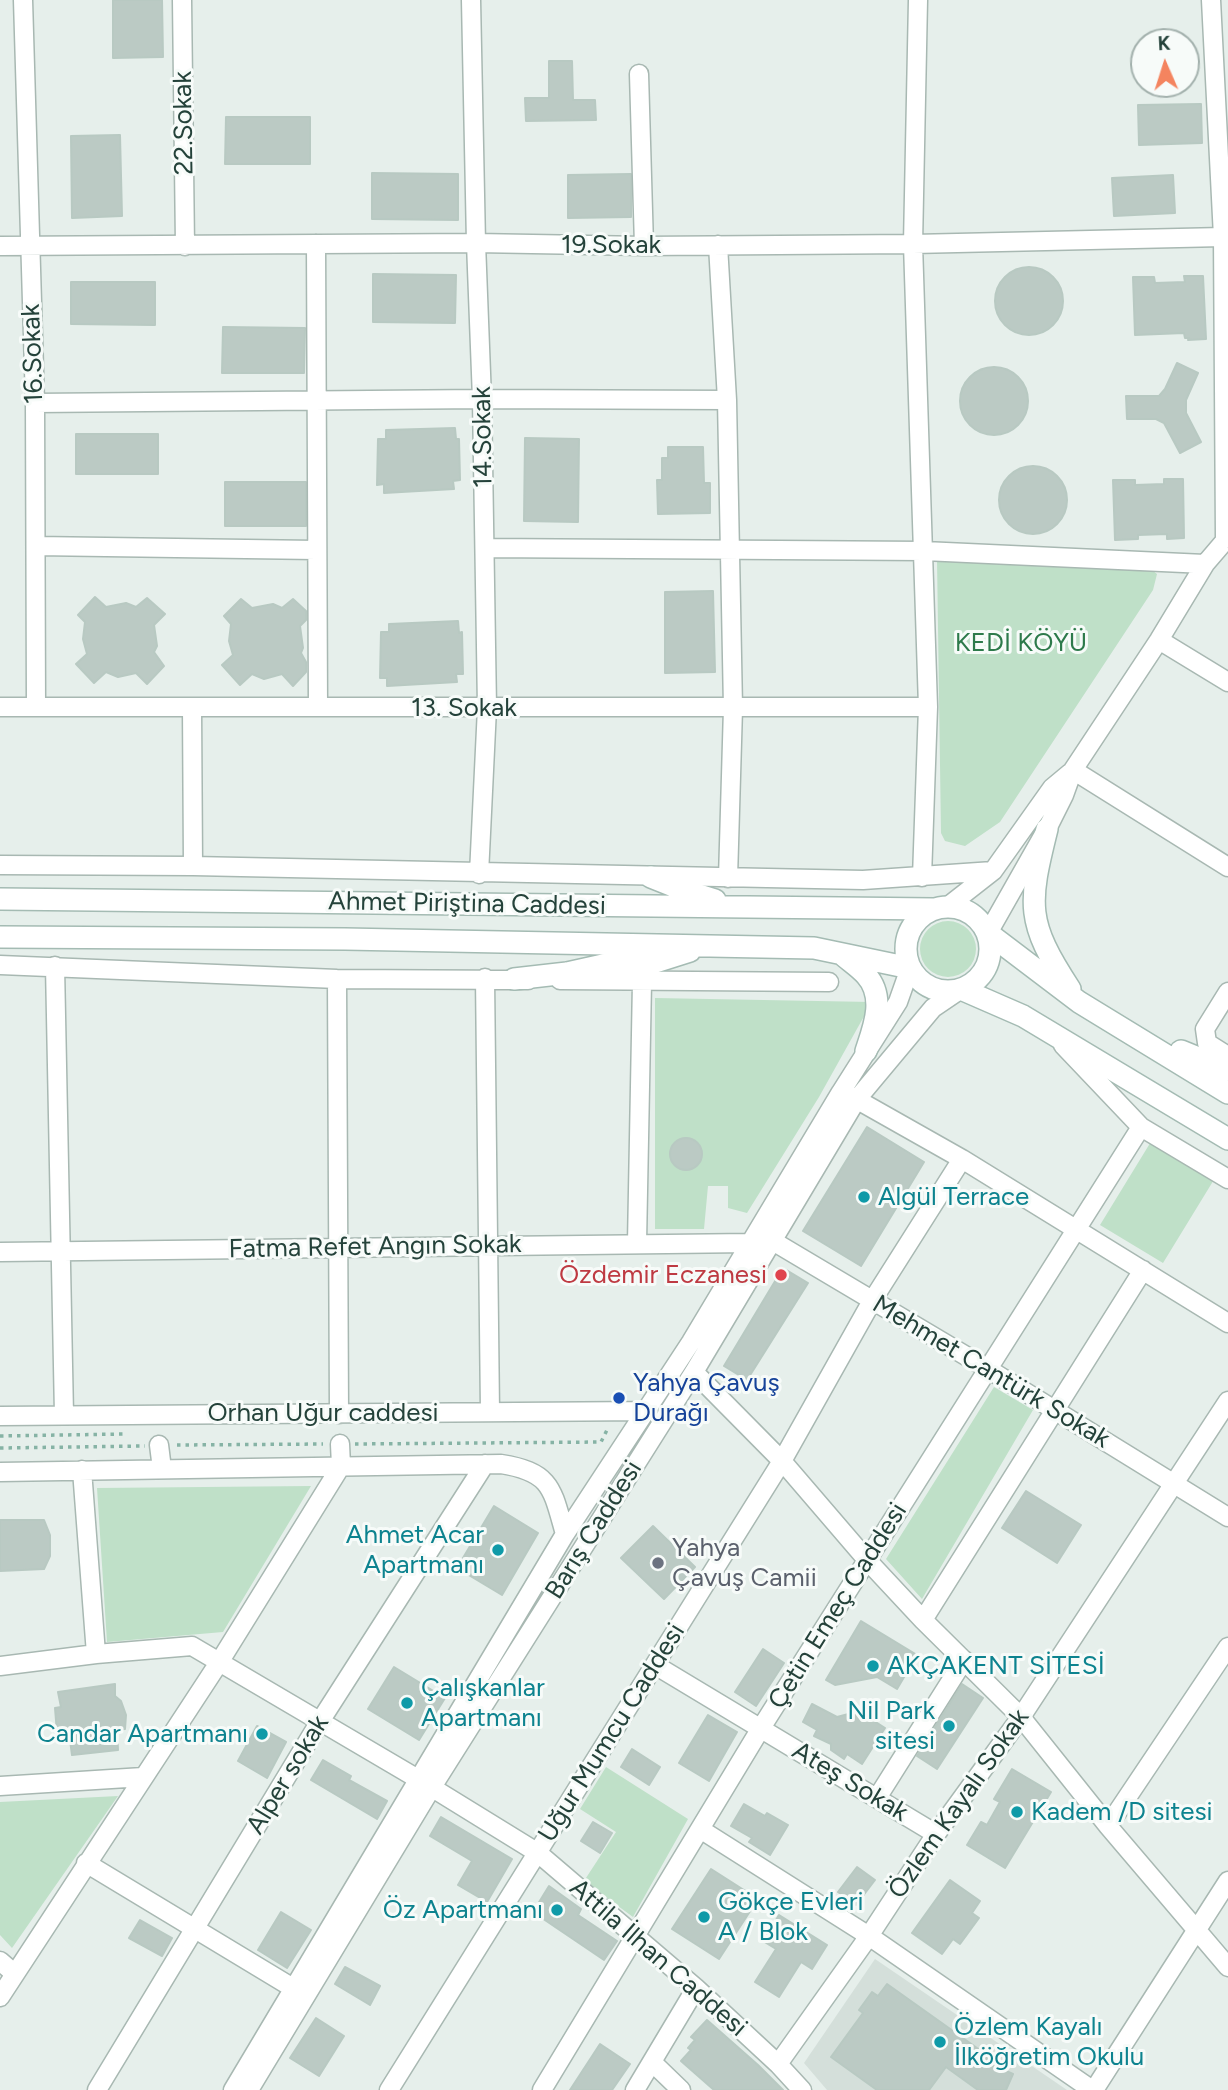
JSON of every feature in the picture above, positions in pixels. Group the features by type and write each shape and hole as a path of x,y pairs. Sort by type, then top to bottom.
{"street":[{"name":"16.Sokak","path":"23,0 35,403 36,707"},
{"name":"22.Sokak","path":"182,0 185,246"},
{"name":"14.Sokak","path":"471,0 487,708 479,874"},
{"path":"918,0 913,244 928,707 922,877"},
{"path":"1073,770 1052,788 993,871 940,908 923,915 914,925 908,936 906,949 910,968 924,982 948,991 973,983 983,973 991,947 988,933 1064,795 1073,770 1159,640 1205,564 1226,538 1223,237 1211,0"},
{"path":"639,74 644,246"},
{"name":"19.Sokak","path":"0,246 476,243 644,246 913,244 1223,237"},
{"path":"316,244 318,706"},
{"path":"718,245 727,400 733,708 728,878"},
{"path":"35,403 727,400"},
{"path":"36,545 316,550"},
{"path":"485,548 924,551 1205,564"},
{"path":"1159,640 1228,682"},
{"name":"13. Sokak","path":"0,707 928,707"},
{"path":"192,707 194,866"},
{"path":"1073,770 1228,867"},
{"path":"1046,829 1035,878 1033,905 1037,930 1048,955 1079,1002"},
{"path":"0,865 194,866 863,880 993,871"},
{"path":"651,877 685,891 741,907"},
{"name":"Ahmet Piriştina Caddesi","path":"0,899 940,908"},
{"path":"940,908 960,908 972,913 988,933 1079,1002 1228,1093"},
{"name":"Ahmet Piriştina Caddesi","path":"0,937 345,939 814,948 910,968"},
{"path":"514,979 567,973 603,965 649,964 708,946"},
{"path":"840,953 868,976 877,998 877,1017 866,1051"},
{"path":"0,965 337,979 829,982"},
{"path":"55,966 64,1415"},
{"name":"Barış Caddesi","path":"233,2090 293,1988 694,1372 771,1240 849,1095 866,1051 898,1002 910,968"},
{"path":"485,978 491,1412"},
{"path":"337,979 339,1414"},
{"path":"637,1243 642,982"},
{"path":"961,989 1023,1016 1228,1139"},
{"name":"Barış Caddesi","path":"249,2090 565,1534 691,1342 750,1243 849,1095 933,1008 961,989"},
{"path":"1228,992 1205,1028 1207,1043 1228,1056"},
{"path":"1051,1033 1141,1127 1228,1179"},
{"path":"1134,1037 1161,1040 1192,1057 1228,1070"},
{"path":"849,1095 962,1159 1228,1323"},
{"name":"Çetin Emeç Caddesi","path":"542,2090 761,1728 1141,1127"},
{"name":"Uğur Mumcu Caddesi","path":"390,2090 782,1461 873,1301 962,1159"},
{"path":"750,1243 771,1240"},
{"name":"Mehmet Cantürk Sokak","path":"771,1240 988,1369 1228,1517"},
{"name":"Fatma Refet Angın Sokak","path":"0,1252 750,1243"},
{"path":"923,1620 1143,1270"},
{"path":"694,1372 782,1461 923,1620 1021,1717 1108,1826 1228,1967"},
{"name":"Özlem Kayalı Sokak","path":"778,2064 869,1936 936,1834 1021,1717 1228,1401"},
{"name":"Orhan Uğur caddesi","path":"0,1416 646,1411"},
{"path":"0,1997 220,1661 341,1466 340,1444"},
{"path":"159,1445 162,1469"},
{"path":"0,1472 485,1464 526,1468 546,1480 556,1501 565,1534"},
{"name":"Alper sokak","path":"97,2090 319,1723 485,1464"},
{"path":"82,1470 96,1654"},
{"name":"Attila İlhan Caddesi","path":"0,1665 192,1646 538,1853 696,1988 802,2090"},
{"path":"1108,1826 1228,1647"},
{"path":"877,1798 964,1660"},
{"name":"Ateş Sokak","path":"655,1665 936,1834"},
{"path":"0,1786 143,1777"},
{"path":"700,1829 869,1936 1093,2090 1228,1881"},
{"path":"86,1863 293,1988"},
{"path":"0,1961 15,1975"},
{"path":"635,2090 696,1988"},
{"path":"652,2062 681,2090"}],"path":[{"path":"0,1448 601,1442 608,1428"},
{"path":"0,1436 136,1434"}],"shaded area":[{"path":"875,1959 1067,2090 827,2090 804,2063"}],"green space":[{"name":"KEDİ KÖYÜ","path":"937,559 1148,567 1157,574 1153,590 1000,822 965,846 945,841 941,833"},
{"path":"948,921 959,923 968,929 974,938 974,960 968,969 959,975 948,977 937,975 928,969 922,960 920,949 922,938 928,929 937,923"},
{"path":"655,998 872,1002 819,1097 747,1213 728,1208 728,1186 708,1186 704,1229 655,1229"},
{"path":"1152,1140 1215,1178 1163,1263 1100,1225"},
{"path":"994,1387 1033,1410 922,1599 886,1559"},
{"path":"311,1486 223,1632 107,1642 97,1488"},
{"path":"606,1767 688,1819 633,1917 584,1881 616,1832 580,1809"},
{"path":"118,1796 12,1948 0,1935 0,1802"}],"building":[{"path":"113,0 162,0 163,57 113,58"},
{"path":"549,61 572,61 573,100 595,100 596,120 526,121 525,98 549,98"},
{"path":"1201,104 1202,143 1139,145 1138,105"},
{"path":"226,117 310,117 310,164 225,164"},
{"path":"120,135 122,216 72,218 71,136"},
{"path":"372,173 458,174 458,220 372,219"},
{"path":"631,174 631,217 568,218 568,175"},
{"path":"1173,175 1175,213 1114,216 1112,178"},
{"path":"1029,267 1042,270 1053,277 1060,288 1063,301 1060,314 1053,325 1042,332 1029,335 1016,332 1005,325 998,314 995,301 998,288 1005,277 1016,270"},
{"path":"373,274 456,275 455,323 373,322"},
{"path":"1184,276 1203,276 1206,339 1188,340 1184,333 1135,335 1133,277 1154,277 1155,283 1185,282"},
{"path":"71,282 155,282 155,325 71,324"},
{"path":"223,327 305,328 304,373 222,373"},
{"path":"1177,363 1198,373 1186,400 1186,413 1201,442 1180,453 1164,423 1156,419 1127,419 1126,396 1159,396"},
{"path":"994,367 1007,370 1018,377 1025,388 1028,401 1025,414 1018,425 1007,432 994,435 981,432 970,425 963,414 960,401 963,388 970,377 981,370"},
{"path":"455,428 456,439 459,439 460,480 453,481 454,489 384,493 384,484 377,485 378,439 386,439 386,430"},
{"path":"76,434 158,434 158,474 76,474"},
{"path":"525,438 579,439 578,522 524,521"},
{"path":"668,447 703,447 704,483 710,483 710,513 658,514 657,480 662,480 662,458 668,458"},
{"path":"1033,466 1046,469 1057,476 1064,487 1067,500 1064,513 1057,524 1046,531 1033,534 1020,531 1009,524 1002,513 999,500 1002,487 1009,476 1020,469"},
{"path":"1164,479 1183,479 1184,538 1167,539 1167,534 1138,535 1138,539 1115,540 1113,480 1135,480 1135,485 1164,484"},
{"path":"225,482 306,482 306,526 225,526"},
{"path":"713,591 715,672 665,673 665,592"},
{"path":"95,597 106,607 126,603 136,607 147,598 165,614 154,625 157,646 154,652 164,666 147,684 136,673 118,677 106,672 94,683 76,664 87,654 83,639 85,622 78,615"},
{"path":"241,599 252,608 273,604 282,608 293,599 306,611 306,620 300,626 303,648 301,653 306,662 306,672 293,686 282,674 264,679 252,674 240,685 222,665 233,655 229,641 231,624 224,616"},
{"path":"458,621 459,633 462,632 463,674 456,674 457,682 387,686 387,678 380,678 381,632 389,632 389,624"},
{"name":"Algül Terrace","path":"867,1127 924,1162 861,1266 803,1231"},
{"path":"686,1138 697,1143 702,1154 697,1165 686,1170 675,1165 670,1154 675,1143"},
{"path":"783,1268 808,1283 747,1380 724,1366"},
{"path":"1026,1491 1081,1525 1057,1563 1002,1528"},
{"name":"Ahmet Acar Apartmanı","path":"494,1506 538,1533 502,1595 457,1568"},
{"path":"0,1520 44,1520 50,1535 50,1556 44,1569 0,1571"},
{"name":"Yahya Çavuş Camii","path":"653,1526 695,1567 664,1599 621,1558"},
{"name":"AKÇAKENT SİTESİ","path":"861,1621 917,1655 897,1689 877,1677 835,1685 826,1680"},
{"path":"763,1649 784,1663 756,1706 735,1692"},
{"name":"Çalışkanlar Apartmanı","path":"394,1667 445,1698 419,1740 368,1709"},
{"path":"115,1684 115,1696 121,1701 126,1715 125,1729 117,1730 118,1750 72,1755 70,1740 63,1740 57,1733 55,1708 61,1707 58,1692"},
{"name":"Nil Park sitesi","path":"962,1684 983,1698 937,1769 917,1756"},
{"path":"812,1704 837,1717 875,1707 868,1717 885,1728 862,1764 847,1754 844,1759 831,1750 831,1744 814,1736 817,1730 803,1722"},
{"path":"708,1715 737,1732 709,1781 679,1763"},
{"path":"257,1726 286,1742 267,1778 238,1761"},
{"path":"632,1749 660,1767 649,1785 621,1767"},
{"path":"323,1760 351,1776 349,1780 387,1801 377,1819 311,1780"},
{"name":"Kadem /D sitesi","path":"1012,1769 1051,1792 1005,1868 967,1845 981,1822 987,1825 1000,1802 994,1799"},
{"path":"744,1804 788,1825 770,1855 749,1842 752,1838 731,1826"},
{"path":"441,1817 512,1859 487,1902 458,1885 472,1861 430,1836"},
{"path":"593,1822 612,1833 600,1853 581,1841"},
{"path":"857,1867 875,1880 856,1905 838,1892"},
{"name":"Gökçe Evleri A / Blok","path":"711,1869 758,1899 719,1959 672,1929"},
{"path":"950,1880 980,1901 972,1913 979,1918 960,1944 953,1939 942,1954 912,1933"},
{"path":"549,1886 581,1909 578,1915 617,1941 604,1960 533,1912"},
{"path":"281,1912 311,1930 287,1968 258,1950"},
{"path":"779,1915 827,1945 812,1969 801,1962 779,1997 755,1982 776,1949 763,1941"},
{"path":"140,1920 172,1938 162,1956 129,1938"},
{"path":"345,1967 380,1986 370,2005 335,1984"},
{"name":"Özlem Kayalı İlköğretim Okulu","path":"887,1984 991,2058 988,2063 1013,2074 1006,2090 978,2090 946,2067 929,2090 877,2090 831,2057 863,2013 859,2010 872,1992 878,1996"},
{"path":"316,2018 344,2036 319,2076 290,2058"},
{"path":"707,2020 783,2090 714,2090 681,2061 691,2050 688,2048 695,2040 691,2037"},
{"path":"600,2044 630,2064 612,2090 570,2090"}],"place":[{"name":"Algül Terrace","path":"864,1197"},
{"name":"Özdemir Eczanesi","path":"781,1275"},
{"name":"Yahya Çavuş Durağı","path":"619,1398"},
{"name":"Ahmet Acar Apartmanı","path":"498,1550"},
{"name":"Yahya Çavuş Camii","path":"658,1563"},
{"name":"AKÇAKENT SİTESİ","path":"873,1666"},
{"name":"Çalışkanlar Apartmanı","path":"407,1703"},
{"name":"Nil Park sitesi","path":"949,1726"},
{"name":"Candar Apartmanı","path":"262,1734"},
{"name":"Kadem /D sitesi","path":"1017,1812"},
{"name":"Öz Apartmanı","path":"557,1910"},
{"name":"Gökçe Evleri A / Blok","path":"704,1917"},
{"name":"Özlem Kayalı İlköğretim Okulu","path":"940,2042"}]}
